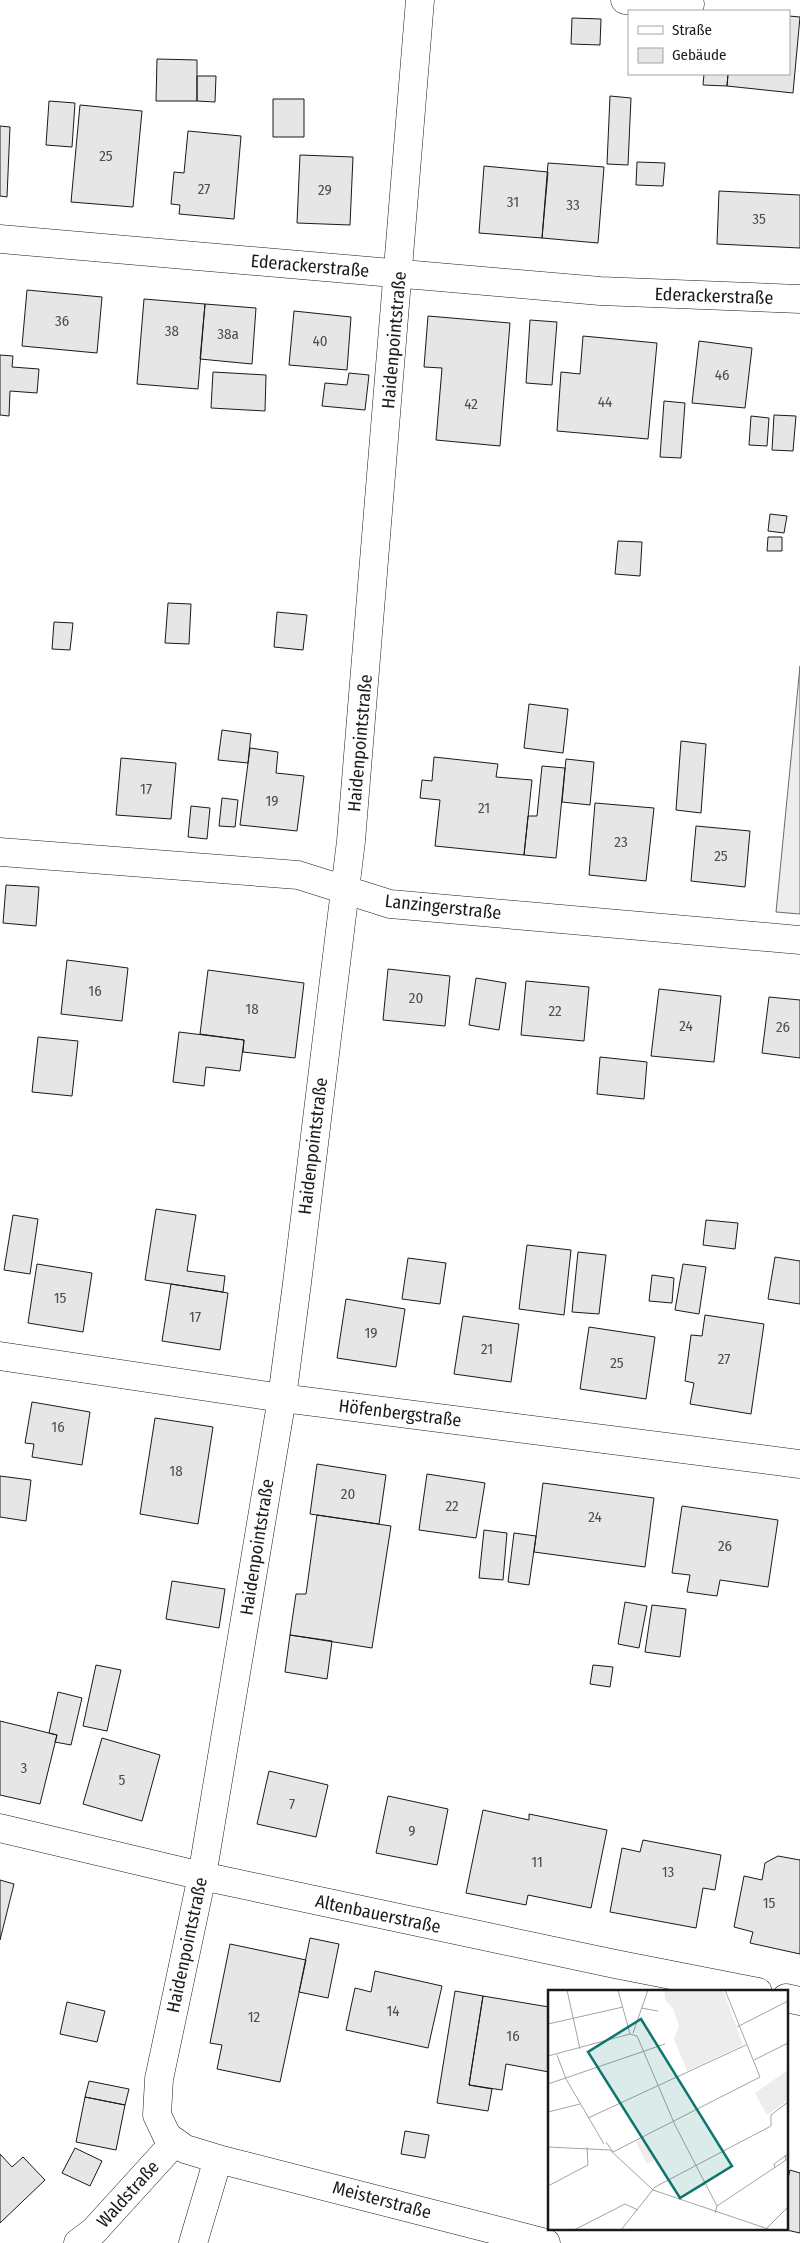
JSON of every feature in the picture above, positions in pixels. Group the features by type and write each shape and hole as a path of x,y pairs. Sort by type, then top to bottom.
{"street":[{"name":"Haidenpointstraße","path":"218,2159 185,2149 167,2136 157,2115 160,2079 202,1876 282,1398 351,841 400,274 420,0"},
{"path":"625,0 690,4"},
{"name":"Ederackerstraße","path":"0,239 600,291 800,299"},
{"name":"Lanzingerstraße","path":"0,852 298,875 390,904 800,940"},
{"name":"Höfenbergstraße","path":"0,1356 282,1398 800,1464"},
{"name":"Altenbauerstraße","path":"0,1828 202,1876 615,1964 748,1990"},
{"name":"Waldstraße","path":"78,2243 94,2231 175,2142"},
{"path":"193,2243 218,2159"},
{"name":"Meisterstraße","path":"218,2159 546,2243"}],"shaded area":[{"path":"800,666 800,914 776,912"}],"building":[{"path":"790,16 800,17 793,93 727,86 728,75 790,75"},
{"path":"572,18 601,19 600,45 571,44"},
{"path":"157,59 197,60 197,101 156,101"},
{"path":"704,75 728,75 727,86 703,85"},
{"path":"197,76 216,76 215,102 197,101"},
{"path":"610,96 631,98 628,165 607,164"},
{"path":"273,99 304,99 304,137 273,137"},
{"path":"49,101 75,103 72,147 46,145"},
{"path":"80,105 142,111 133,207 71,202"},
{"path":"0,126 10,127 7,197 0,196"},
{"path":"188,131 241,136 234,219 179,214 180,205 171,204 174,172 184,173"},
{"path":"300,155 353,157 350,225 297,223"},
{"path":"637,162 665,163 663,186 636,185"},
{"path":"548,163 604,167 598,243 542,238"},
{"path":"484,166 548,172 542,238 479,233"},
{"path":"719,191 800,195 800,248 717,244"},
{"path":"27,290 102,297 97,353 22,346"},
{"path":"144,299 205,304 198,389 137,384"},
{"path":"205,304 256,308 252,364 200,359"},
{"path":"294,311 351,317 347,370 289,365"},
{"path":"428,316 510,323 500,446 436,440 442,368 424,367"},
{"path":"530,320 557,322 552,385 526,383"},
{"path":"583,336 657,343 648,439 557,431 561,372 580,374"},
{"path":"699,341 752,348 745,408 692,403"},
{"path":"0,355 13,356 12,367 39,369 37,393 10,391 9,416 0,415"},
{"path":"213,372 266,375 265,411 211,408"},
{"path":"349,373 369,375 365,410 322,406 325,383 347,385"},
{"path":"664,401 685,403 681,458 660,457"},
{"path":"774,415 796,416 793,451 772,450"},
{"path":"751,416 769,418 767,446 749,445"},
{"path":"770,514 787,516 784,533 768,531"},
{"path":"768,537 782,537 782,551 767,551"},
{"path":"618,541 642,542 640,576 615,574"},
{"path":"168,603 191,604 189,644 165,643"},
{"path":"277,612 307,615 303,650 274,647"},
{"path":"54,622 73,623 70,650 52,649"},
{"path":"529,704 568,709 563,753 524,748"},
{"path":"222,730 251,734 248,763 218,760"},
{"path":"681,741 706,744 701,813 676,810"},
{"path":"250,748 278,752 276,773 304,776 297,831 240,825"},
{"path":"434,757 498,764 496,777 532,780 524,855 435,846 440,800 420,798 422,780 432,781"},
{"path":"121,758 176,763 171,819 116,815"},
{"path":"566,759 594,762 590,805 562,802"},
{"path":"542,766 565,768 556,858 524,855 528,816 537,816"},
{"path":"222,798 238,800 235,827 219,826"},
{"path":"595,803 654,808 646,881 589,875"},
{"path":"191,806 210,808 207,839 188,837"},
{"path":"696,826 750,831 745,887 691,881"},
{"path":"6,885 39,887 36,926 3,923"},
{"path":"67,960 128,968 122,1021 61,1014"},
{"path":"388,969 450,976 445,1026 383,1020"},
{"path":"208,970 304,983 295,1058 243,1052 244,1040 200,1034"},
{"path":"476,978 506,983 499,1030 469,1025"},
{"path":"526,981 589,987 584,1041 521,1035"},
{"path":"659,989 721,996 714,1062 651,1056"},
{"path":"769,997 800,1000 800,1058 762,1053"},
{"path":"179,1032 244,1040 240,1071 206,1067 204,1086 173,1082"},
{"path":"38,1037 78,1041 72,1096 32,1092"},
{"path":"600,1057 647,1062 644,1099 597,1094"},
{"path":"156,1209 196,1215 187,1271 225,1276 223,1292 145,1280"},
{"path":"13,1215 38,1219 30,1274 4,1270"},
{"path":"706,1220 738,1223 735,1249 703,1245"},
{"path":"527,1245 571,1250 564,1315 519,1309"},
{"path":"578,1252 606,1255 599,1314 572,1312"},
{"path":"775,1257 800,1261 800,1304 768,1299"},
{"path":"408,1258 446,1263 440,1304 402,1299"},
{"path":"37,1264 92,1273 83,1332 28,1323"},
{"path":"683,1264 706,1267 699,1314 675,1310"},
{"path":"652,1275 674,1278 672,1303 649,1301"},
{"path":"171,1284 228,1293 220,1350 162,1341"},
{"path":"346,1299 405,1309 396,1367 337,1358"},
{"path":"705,1315 764,1324 751,1414 690,1404 694,1383 685,1381 691,1335 702,1336"},
{"path":"463,1316 519,1324 511,1382 454,1374"},
{"path":"589,1327 655,1337 646,1399 580,1389"},
{"path":"32,1402 90,1412 82,1465 32,1457 34,1444 25,1443"},
{"path":"155,1418 213,1427 198,1524 140,1514"},
{"path":"317,1464 386,1475 379,1524 310,1514"},
{"path":"427,1474 485,1483 476,1538 419,1530"},
{"path":"0,1476 31,1480 26,1521 0,1517"},
{"path":"543,1483 654,1498 645,1567 534,1552"},
{"path":"682,1506 778,1520 768,1587 720,1580 717,1596 687,1592 690,1575 672,1573"},
{"path":"317,1515 391,1526 372,1648 290,1635 296,1594 306,1594"},
{"path":"484,1530 507,1533 503,1580 479,1578"},
{"path":"514,1533 536,1536 529,1585 508,1582"},
{"path":"172,1581 225,1589 219,1628 166,1619"},
{"path":"625,1602 647,1606 639,1648 618,1644"},
{"path":"652,1605 686,1609 680,1657 645,1652"},
{"path":"290,1635 332,1641 327,1679 285,1672"},
{"path":"96,1665 121,1670 107,1731 83,1726"},
{"path":"593,1665 613,1667 610,1687 590,1684"},
{"path":"58,1692 82,1698 71,1745 55,1742 57,1735 49,1733"},
{"path":"0,1721 57,1735 40,1804 0,1795"},
{"path":"102,1738 160,1755 142,1821 83,1804"},
{"path":"269,1771 328,1785 316,1837 257,1824"},
{"path":"388,1796 448,1809 437,1865 376,1853"},
{"path":"483,1810 529,1820 529,1814 607,1830 591,1908 528,1895 526,1905 466,1893"},
{"path":"643,1840 721,1855 715,1890 703,1888 696,1928 610,1912 622,1848 640,1852"},
{"path":"778,1856 800,1860 800,1954 750,1943 753,1932 734,1927 744,1876 762,1880 765,1863"},
{"path":"0,1880 14,1884 0,1940"},
{"path":"310,1938 339,1944 328,1998 299,1992"},
{"path":"230,1944 306,1960 280,2082 217,2069 222,2045 210,2043"},
{"path":"375,1971 442,1986 428,2048 346,2030 355,1988 371,1992"},
{"path":"455,1991 483,1996 469,2085 492,2089 488,2111 437,2103"},
{"path":"483,1996 548,2007 548,2072 506,2064 502,2090 469,2085"},
{"path":"67,2002 105,2011 97,2042 60,2034"},
{"path":"89,2081 129,2089 125,2105 85,2097"},
{"path":"85,2097 125,2105 116,2150 76,2142"},
{"path":"405,2131 429,2135 425,2158 401,2154"},
{"path":"75,2148 102,2161 90,2186 62,2173"},
{"path":"0,2154 12,2167 23,2157 45,2180 0,2223"},
{"path":"790,2170 800,2173 800,2233 786,2230 788,2178"}]}
